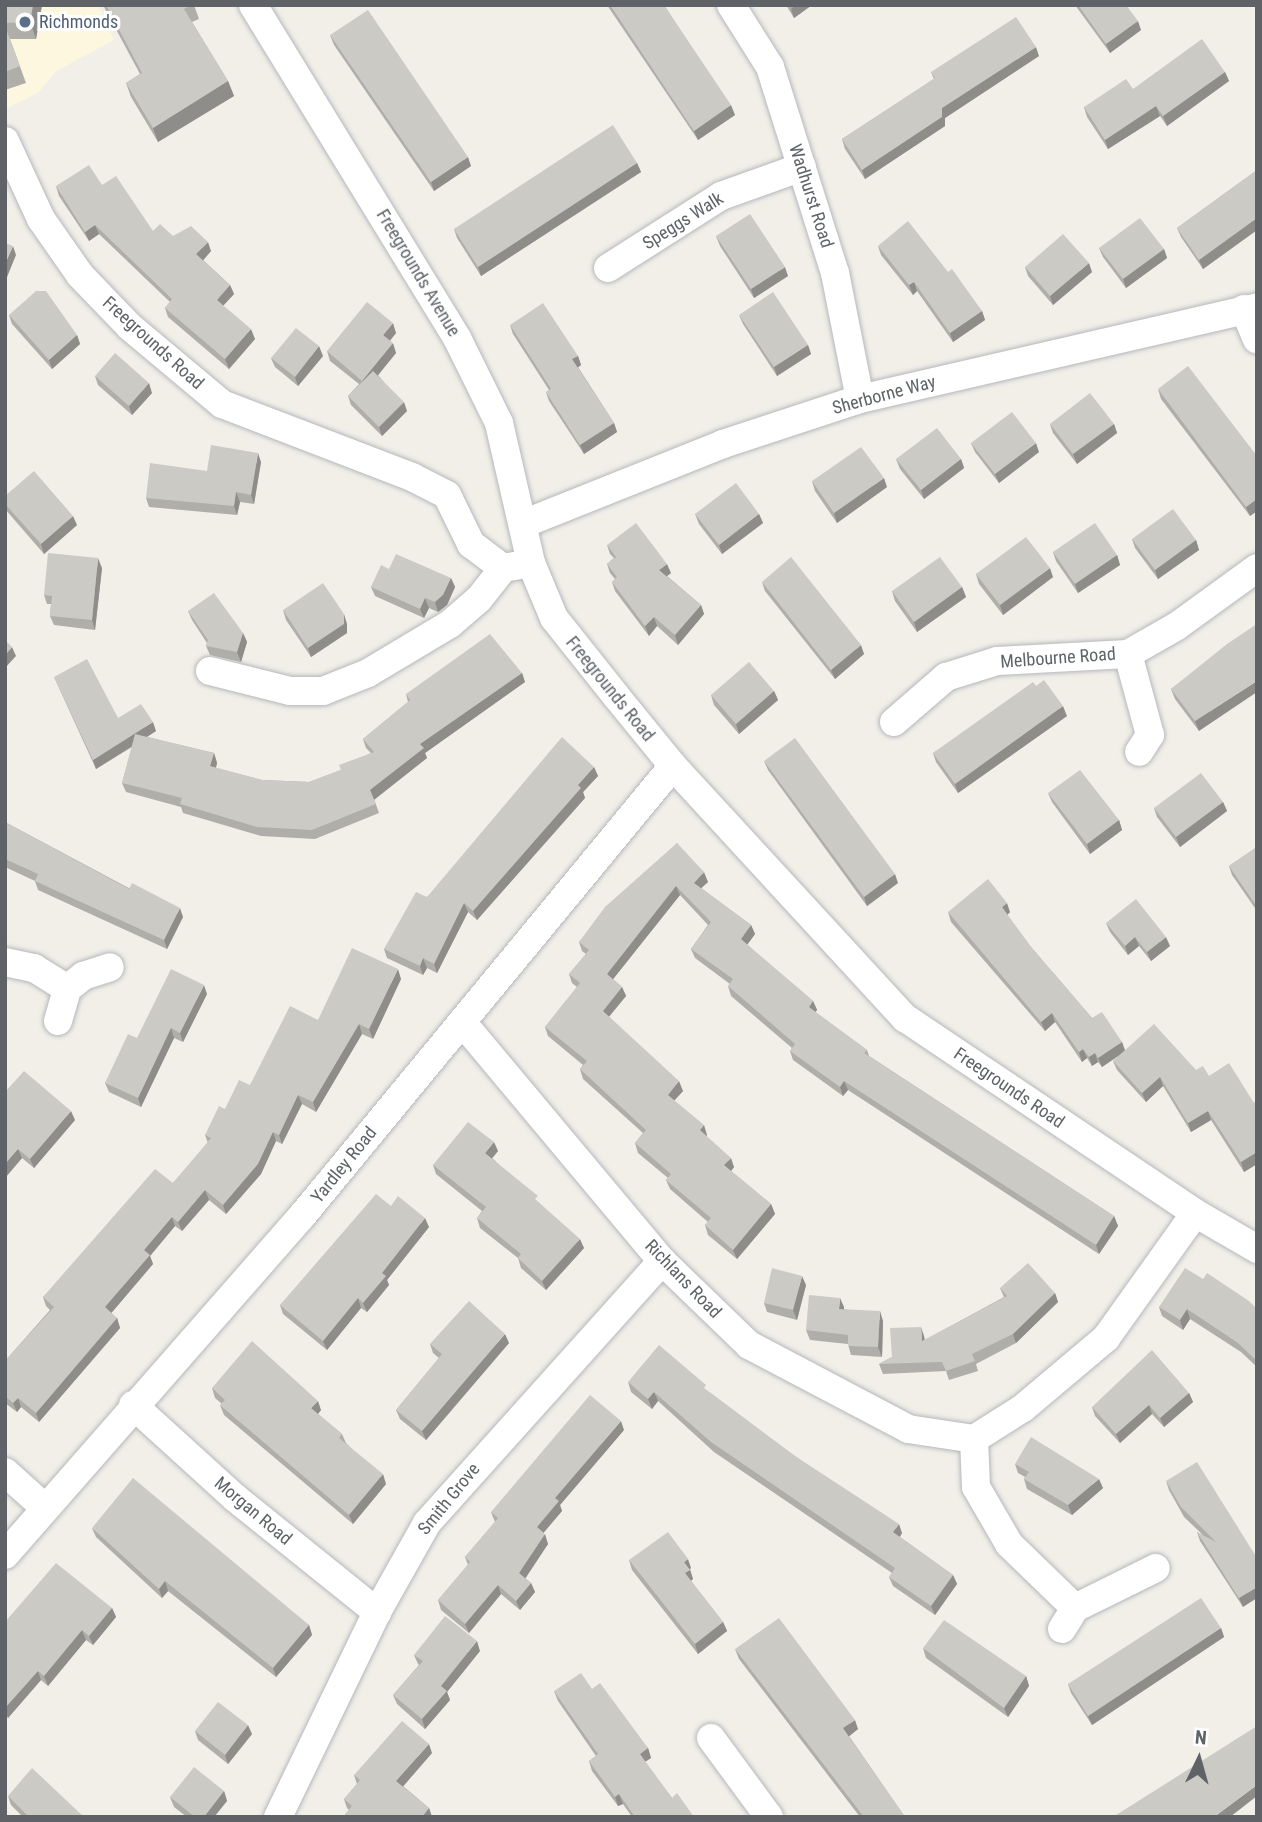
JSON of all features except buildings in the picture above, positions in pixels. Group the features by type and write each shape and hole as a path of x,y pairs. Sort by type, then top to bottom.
{"street":[{"name":"Freegrounds Avenue","path":"253,5 457,338 499,423 531,563"},
{"name":"Wadhurst Road","path":"731,5 770,67 835,273 860,399"},
{"name":"Freegrounds Road","path":"5,141 41,219 80,275 130,327 222,404 412,477 447,495 471,544 503,568"},
{"name":"Speggs Walk","path":"608,268 721,196 802,167"},
{"name":"Sherborne Way","path":"523,524 723,444 860,399 1251,308"},
{"path":"1251,308 1257,340"},
{"name":"Freegrounds Road","path":"531,563 554,618 673,766 905,1018 1195,1213 1257,1249"},
{"path":"221,682 290,691 323,691 368,673 450,624 479,599 503,568 531,563"},
{"name":"Melbourne Road","path":"894,722 946,677 997,661 1128,653 1177,626 1257,568"},
{"path":"1128,653 1150,734 1139,752"},
{"name":"Yardley Road","path":"5,1555 133,1405 302,1216 673,766"},
{"path":"5,962 34,968 67,989"},
{"path":"58,1021 67,989 83,976 110,967"},
{"name":"Richlans Road","path":"462,1022 662,1261 749,1346 908,1429 974,1439"},
{"path":"1156,1568 1069,1618 1009,1544 976,1487 974,1439 1023,1408 1106,1338 1195,1213"},
{"name":"Smith Grove","path":"278,1817 377,1612 427,1523 662,1261"},
{"name":"Morgan Road","path":"133,1405 234,1497 377,1612"},
{"path":"5,1472 44,1507"},
{"path":"711,1738 769,1817"}],"shaded area":[{"path":"5,5 98,5 114,40 56,71 38,93 5,109"}],"place":[{"name":"Richmonds","path":"25,22"}]}
